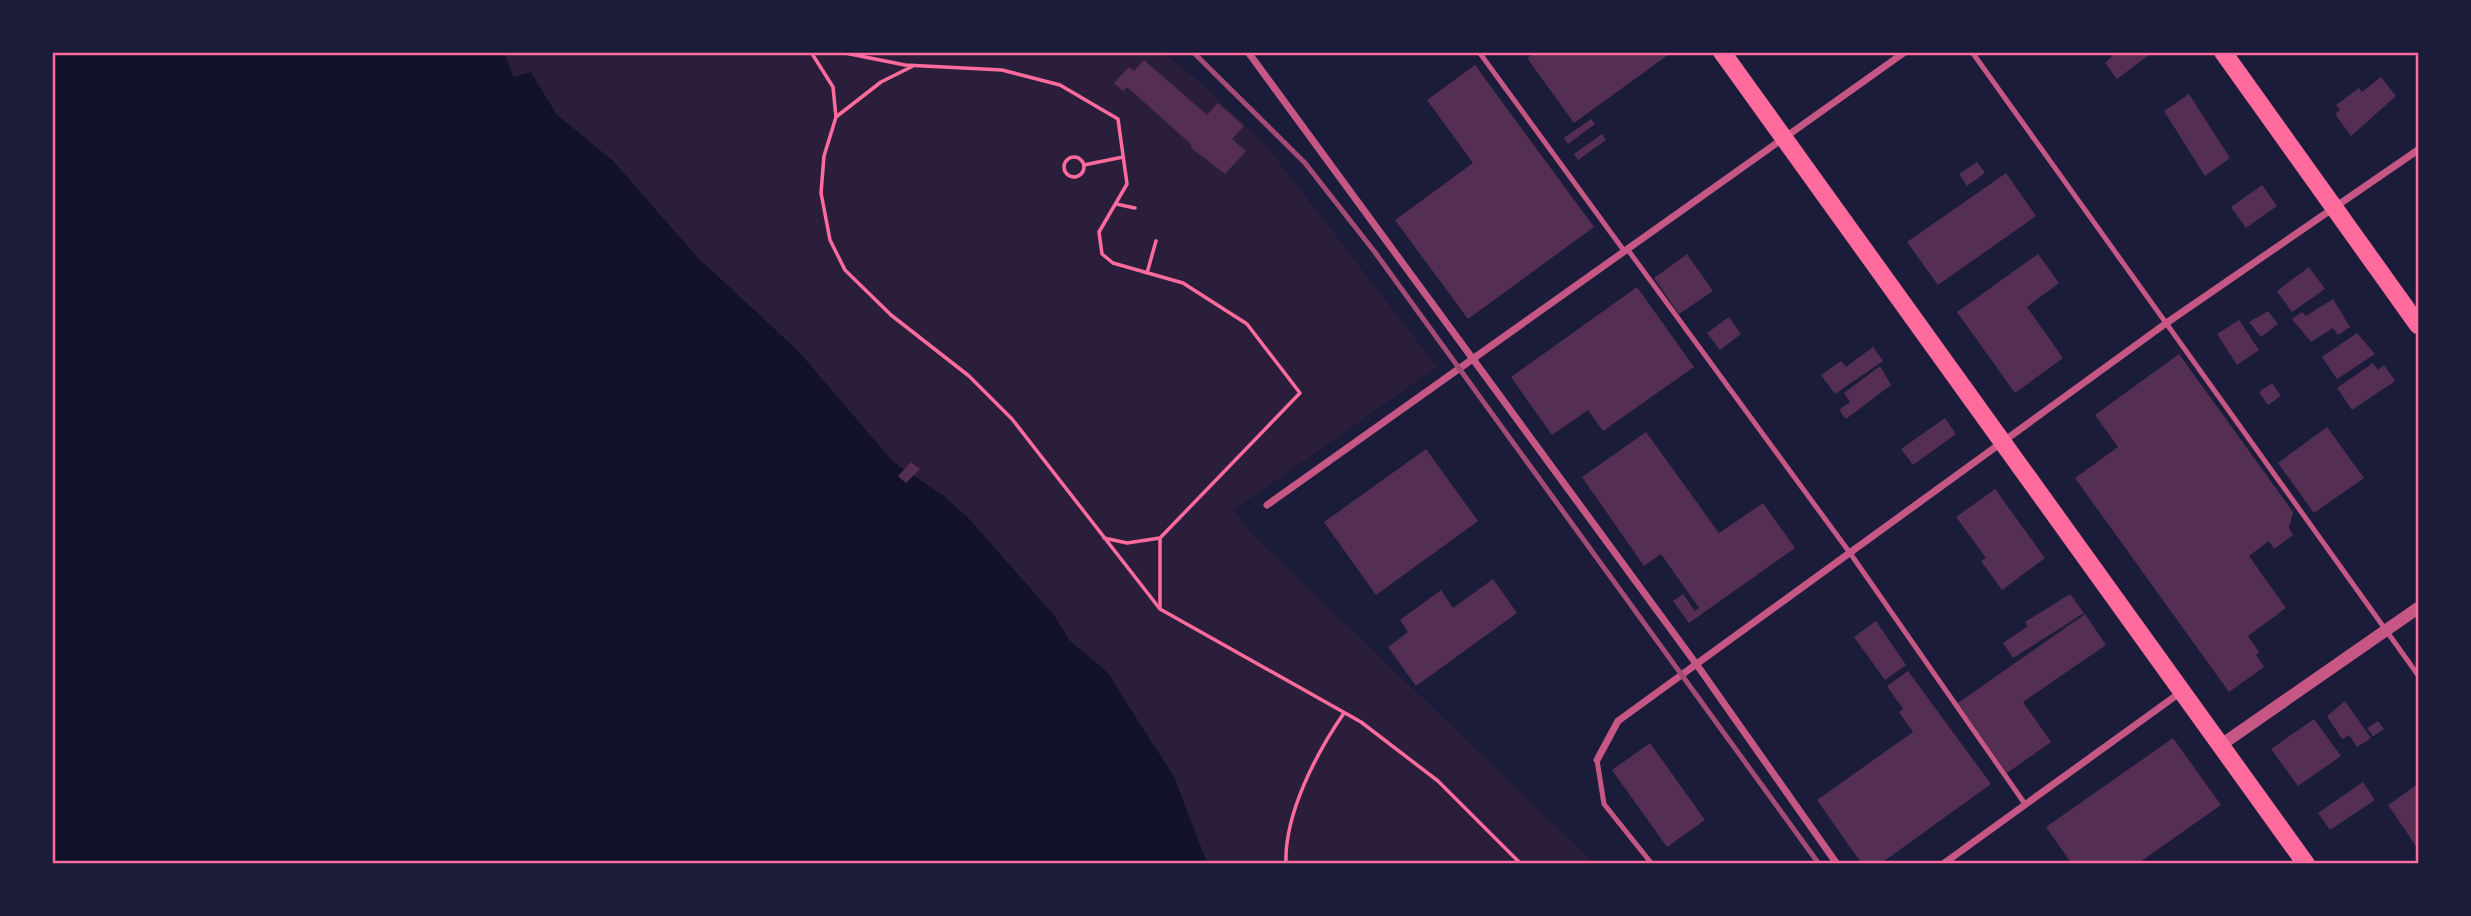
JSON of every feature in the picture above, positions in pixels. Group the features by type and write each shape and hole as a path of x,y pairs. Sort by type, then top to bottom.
{"main road":[{"path":"1722,52 2306,863"},
{"path":"2223,52 2418,325"}],"street":[{"path":"1248,52 1697,665 1837,863"},
{"path":"1267,505 1905,52"},
{"path":"1597,760 1618,721 2165,324 2418,150"},
{"path":"2221,745 2418,608"},
{"path":"1942,863 2182,691"}],"lane":[{"path":"1479,52 1850,553 2025,804"},
{"path":"1972,52 2418,675"},
{"path":"1597,760 1604,804 1652,863"}],"path":[{"path":"811,52 833,87 836,117 824,156 821,193 830,240 845,270 891,315 969,376 1012,419 1160,610 1344,713 1438,781 1521,863"},
{"path":"840,52 915,65 1002,70 1060,85 1118,119 1127,184 1099,232 1102,254 1113,263 1182,284 1247,324 1300,393 1160,538 1127,543 1102,537"},
{"path":"836,117 881,82 915,65"},
{"path":"1084,165 1123,157"},
{"path":"1070,158 1080,159 1084,165 1082,175 1076,178 1069,177 1063,169 1070,158"},
{"path":"1115,204 1135,208"},
{"path":"1147,273 1156,241"},
{"path":"1160,538 1160,610"},
{"path":"1286,863 1291,826 1307,781 1323,743 1344,713"}],"shaded area":[{"path":"504,52 1163,53 1194,77 1266,145 1437,367 1234,510 1250,532 1594,863 1207,863 1174,777 1107,672 1069,640 1053,614 969,519 944,496 893,462 798,351 697,257 613,161 556,114 531,72 514,78"},
{"path":"52,53 504,53 514,77 531,72 556,114 613,161 697,257 798,351 893,462 944,496 969,519 1053,614 1069,640 1107,672 1174,777 1207,863 53,863"}],"building":[{"path":"1536,52 1672,52 1574,123 1527,58"},
{"path":"2116,52 2153,52 2117,79 2105,63"},
{"path":"1144,60 1207,115 1218,103 1244,126 1232,139 1246,151 1225,174 1190,147 1192,145 1127,87 1123,91 1114,83 1129,67 1134,71"},
{"path":"1475,65 1594,227 1468,319 1395,220 1473,163 1427,100"},
{"path":"2381,77 2396,96 2351,136 2335,114 2340,110 2336,105 2359,88 2362,92"},
{"path":"2189,94 2230,158 2205,176 2164,111"},
{"path":"1591,119 1595,124 1568,144 1564,138"},
{"path":"1602,134 1606,140 1578,160 1574,154"},
{"path":"1977,162 1985,173 1967,186 1959,174"},
{"path":"2006,173 2036,216 1938,285 1907,242"},
{"path":"2262,185 2277,206 2246,228 2231,207"},
{"path":"1687,254 1713,291 1679,314 1654,278"},
{"path":"2038,254 2059,283 2027,307 2063,358 2015,393 1957,312"},
{"path":"2309,267 2325,289 2292,312 2277,291"},
{"path":"1637,287 1694,367 1603,431 1588,410 1552,435 1511,377"},
{"path":"2333,299 2350,327 2338,335 2333,328 2311,342 2292,319 2302,312 2306,316"},
{"path":"2268,311 2278,324 2261,337 2249,322"},
{"path":"1729,317 1741,334 1720,350 1707,333"},
{"path":"2239,320 2259,350 2237,365 2217,334"},
{"path":"2357,333 2375,354 2337,379 2322,357"},
{"path":"1873,347 1883,361 1835,394 1821,375 1841,361 1846,367"},
{"path":"2179,354 2293,512 2289,528 2293,535 2274,549 2269,541 2249,556 2286,608 2248,636 2259,652 2256,655 2264,667 2229,692 2075,478 2118,447 2095,415"},
{"path":"2373,363 2378,370 2384,365 2395,381 2352,410 2337,388"},
{"path":"1880,366 1891,385 1846,419 1839,410 1850,402 1844,393"},
{"path":"2272,383 2281,396 2268,405 2259,392"},
{"path":"1945,418 1956,434 1913,465 1901,449"},
{"path":"2327,427 2364,478 2314,513 2278,463"},
{"path":"1646,432 1719,533 1763,503 1795,548 1689,623 1673,601 1683,594 1695,611 1699,608 1661,554 1644,566 1582,477"},
{"path":"1426,449 1478,521 1376,595 1324,522"},
{"path":"911,462 920,469 906,483 898,476"},
{"path":"1995,489 2045,558 2002,590 1981,561 1986,558 1956,517"},
{"path":"1493,579 1517,613 1416,686 1388,647 1408,632 1400,620 1441,590 1453,608"},
{"path":"2070,594 2084,613 2013,658 2003,643 2028,626 2025,622"},
{"path":"2085,614 2106,645 2023,702 2051,742 2007,773 1958,703"},
{"path":"1876,621 1906,665 1885,680 1854,637"},
{"path":"1908,671 1991,784 1880,864 1862,864 1817,800 1913,732 1899,712 1903,709 1887,686"},
{"path":"2345,701 2371,738 2357,747 2349,735 2342,739 2327,716"},
{"path":"2314,719 2341,756 2298,786 2271,749"},
{"path":"2378,721 2384,729 2373,736 2367,728"},
{"path":"2173,738 2221,805 2137,864 2072,864 2046,827"},
{"path":"1650,743 1705,820 1667,847 1612,770"},
{"path":"2363,782 2375,800 2330,830 2318,813"},
{"path":"2418,784 2418,849 2388,805"}],"railway":[{"path":"1193,52 1305,163 1374,251 1819,864"}]}
